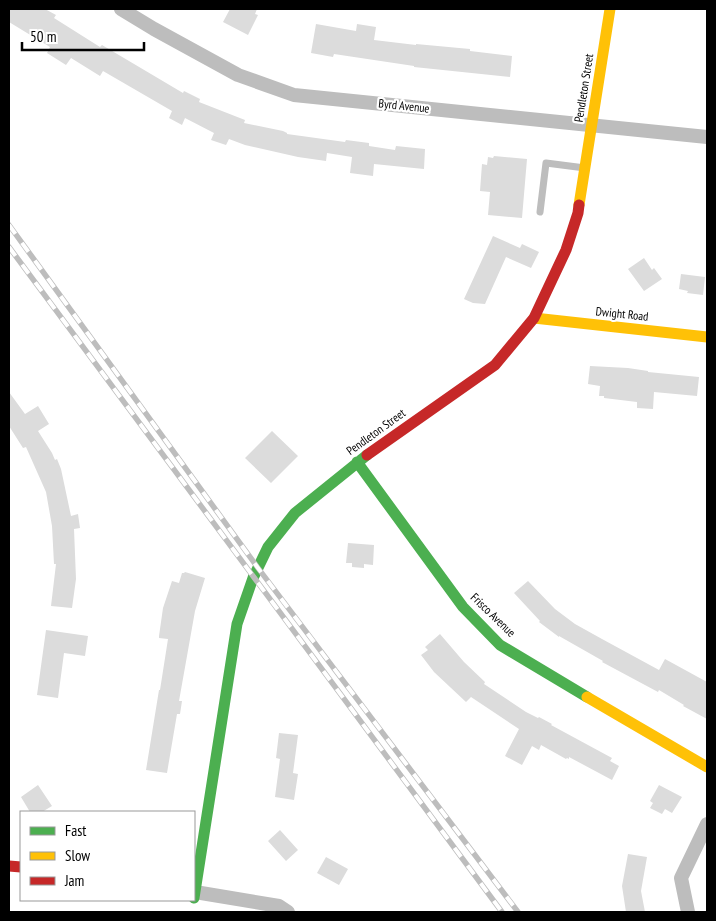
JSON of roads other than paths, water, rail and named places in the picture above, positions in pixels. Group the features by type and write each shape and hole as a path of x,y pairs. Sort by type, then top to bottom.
{"main road":[{"name":"Pendleton Street","path":"195,892 237,624 253,578 268,547 295,513 357,462 494,364 534,318 566,250 578,213 610,9"},
{"name":"Dwight Road","path":"534,318 707,337"},
{"name":"Frisco Avenue","path":"357,462 462,607 500,645 707,767"}],"street":[{"name":"Byrd Avenue","path":"121,9 238,75 294,95 707,137"},
{"path":"688,912 681,878 707,824"},
{"path":"195,898 279,906 288,912"}],"lane":[{"path":"540,212 546,163 585,168"}],"railway":[{"path":"9,225 258,568 518,912"},
{"path":"9,247 502,912"}]}
